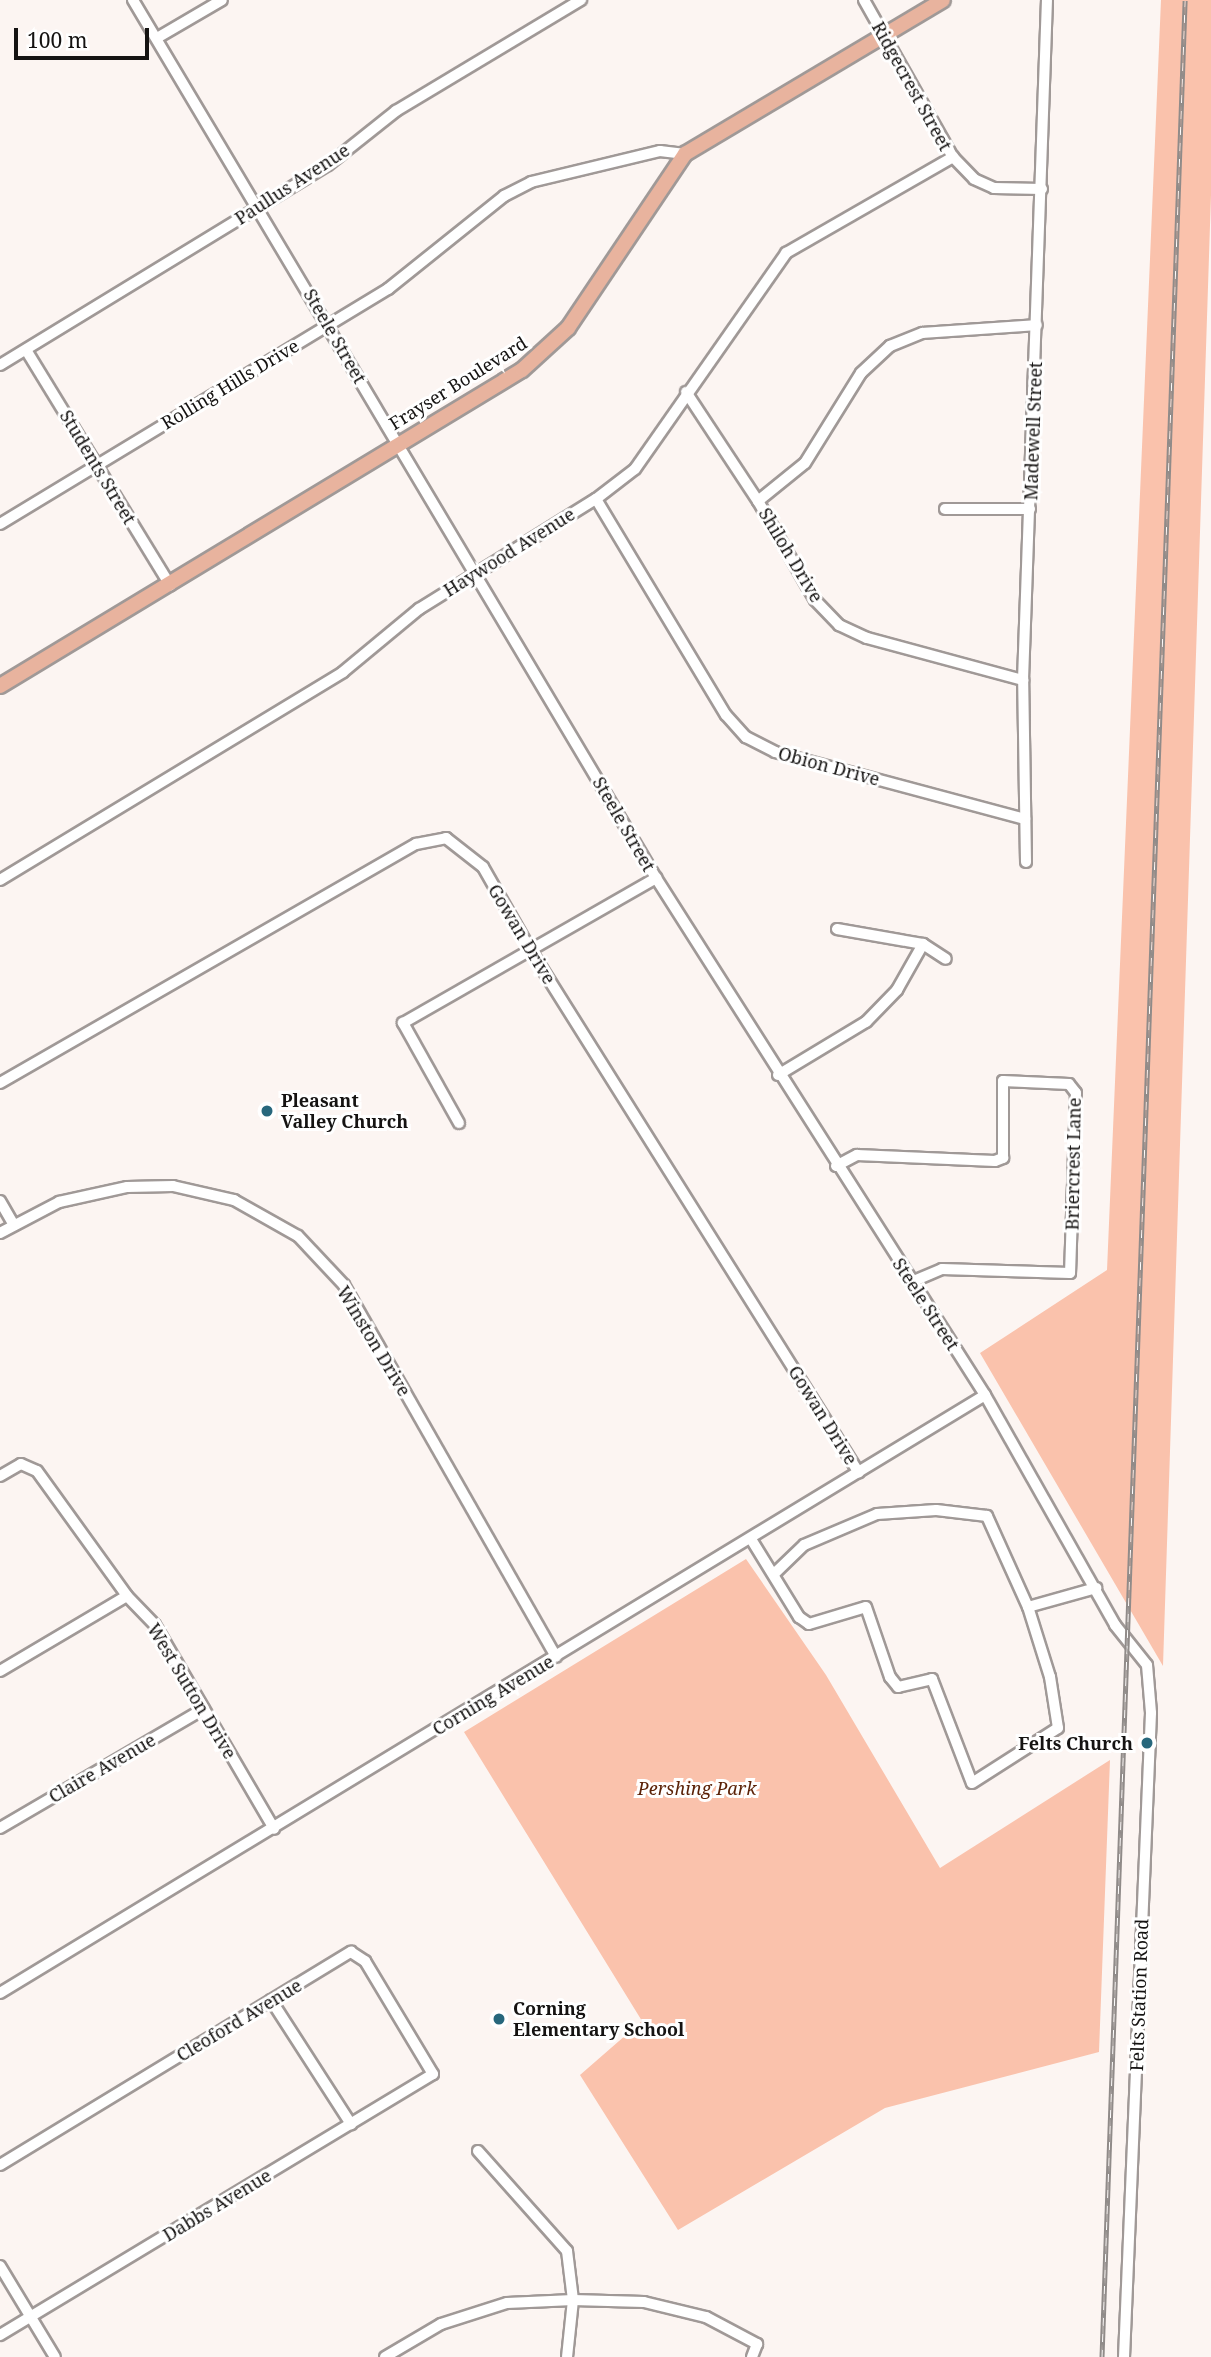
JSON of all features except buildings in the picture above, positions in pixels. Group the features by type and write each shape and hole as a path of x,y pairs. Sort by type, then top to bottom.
{"main road":[{"name":"Frayser Boulevard","path":"0,686 397,443 522,370 568,328 685,154 883,33 943,0"}],"street":[{"name":"Steele Street","path":"133,0 477,572 656,878 778,1075 985,1395 1128,1639"},
{"path":"157,38 222,0"},
{"name":"Paullus Avenue","path":"0,365 328,165 396,111 582,0"},
{"name":"Ridgecrest Street","path":"864,0 953,157 974,179 994,188 1042,189"},
{"name":"Madewell Street","path":"1026,862 1023,680 1047,0"},
{"name":"Rolling Hills Drive","path":"0,524 388,289 504,196 531,182 660,151 685,154"},
{"name":"Haywood Avenue","path":"0,880 343,672 419,609 596,499 635,470 686,392 786,253 953,157"},
{"path":"758,501 805,463 861,373 890,346 923,333 1037,325"},
{"name":"Students Street","path":"26,350 170,584"},
{"name":"Shiloh Drive","path":"686,392 758,501 815,600 839,625 867,638 1023,680"},
{"name":"Obion Drive","path":"596,499 726,715 746,737 775,752 1025,819"},
{"path":"945,509 1030,509"},
{"name":"Gowan Drive","path":"0,1083 416,844 446,838 483,867 531,951 859,1473"},
{"path":"460,1123 403,1023 656,878"},
{"path":"837,929 923,944 946,959"},
{"path":"778,1075 866,1022 897,990 923,944"},
{"name":"Briercrest Lane","path":"836,1166 857,1155 995,1161 1003,1158 1003,1081 1069,1084 1076,1093 1070,1273 942,1269 912,1282"},
{"name":"Winston Drive","path":"0,1233 59,1202 127,1187 173,1186 234,1200 298,1236 344,1285 556,1657"},
{"path":"0,1200 14,1225"},
{"name":"Corning Avenue","path":"0,1993 985,1395"},
{"name":"West Sutton Drive","path":"0,1476 21,1464 37,1471 127,1596 155,1625 274,1829"},
{"path":"751,1539 799,1617 809,1624 866,1607 890,1677 898,1687 932,1679 972,1783 1058,1728 1050,1677 1028,1607 987,1516 936,1510 877,1514 803,1545 774,1574"},
{"path":"1028,1607 1096,1588"},
{"path":"0,1671 127,1596"},
{"name":"Felts Station Road","path":"1124,2357 1151,1713 1147,1665 1128,1639"},
{"name":"Claire Avenue","path":"0,1828 205,1709"},
{"name":"Cleoford Avenue","path":"0,2165 351,1952 365,1961 433,2074"},
{"path":"271,2000 351,2124"},
{"name":"Dabbs Avenue","path":"0,2335 433,2074"},
{"path":"478,2151 566,2251 573,2300 567,2357"},
{"path":"0,2266 55,2357"},
{"path":"384,2357 440,2323 507,2303 573,2300 644,2302 706,2317 757,2344 752,2357"}],"green space":[{"path":"1161,0 1211,0 1211,195 1163,1666 980,1353 1107,1270"},
{"name":"Pershing Park","path":"746,1559 826,1675 940,1868 1110,1760 1099,2052 885,2108 678,2230 580,2075 642,2021 464,1732"}],"railway":[{"path":"1102,2357 1185,0"}],"place":[{"name":"Pleasant Valley Church","path":"267,1111"},
{"name":"Felts Church","path":"1147,1743"},
{"name":"Corning Elementary School","path":"499,2019"}]}
